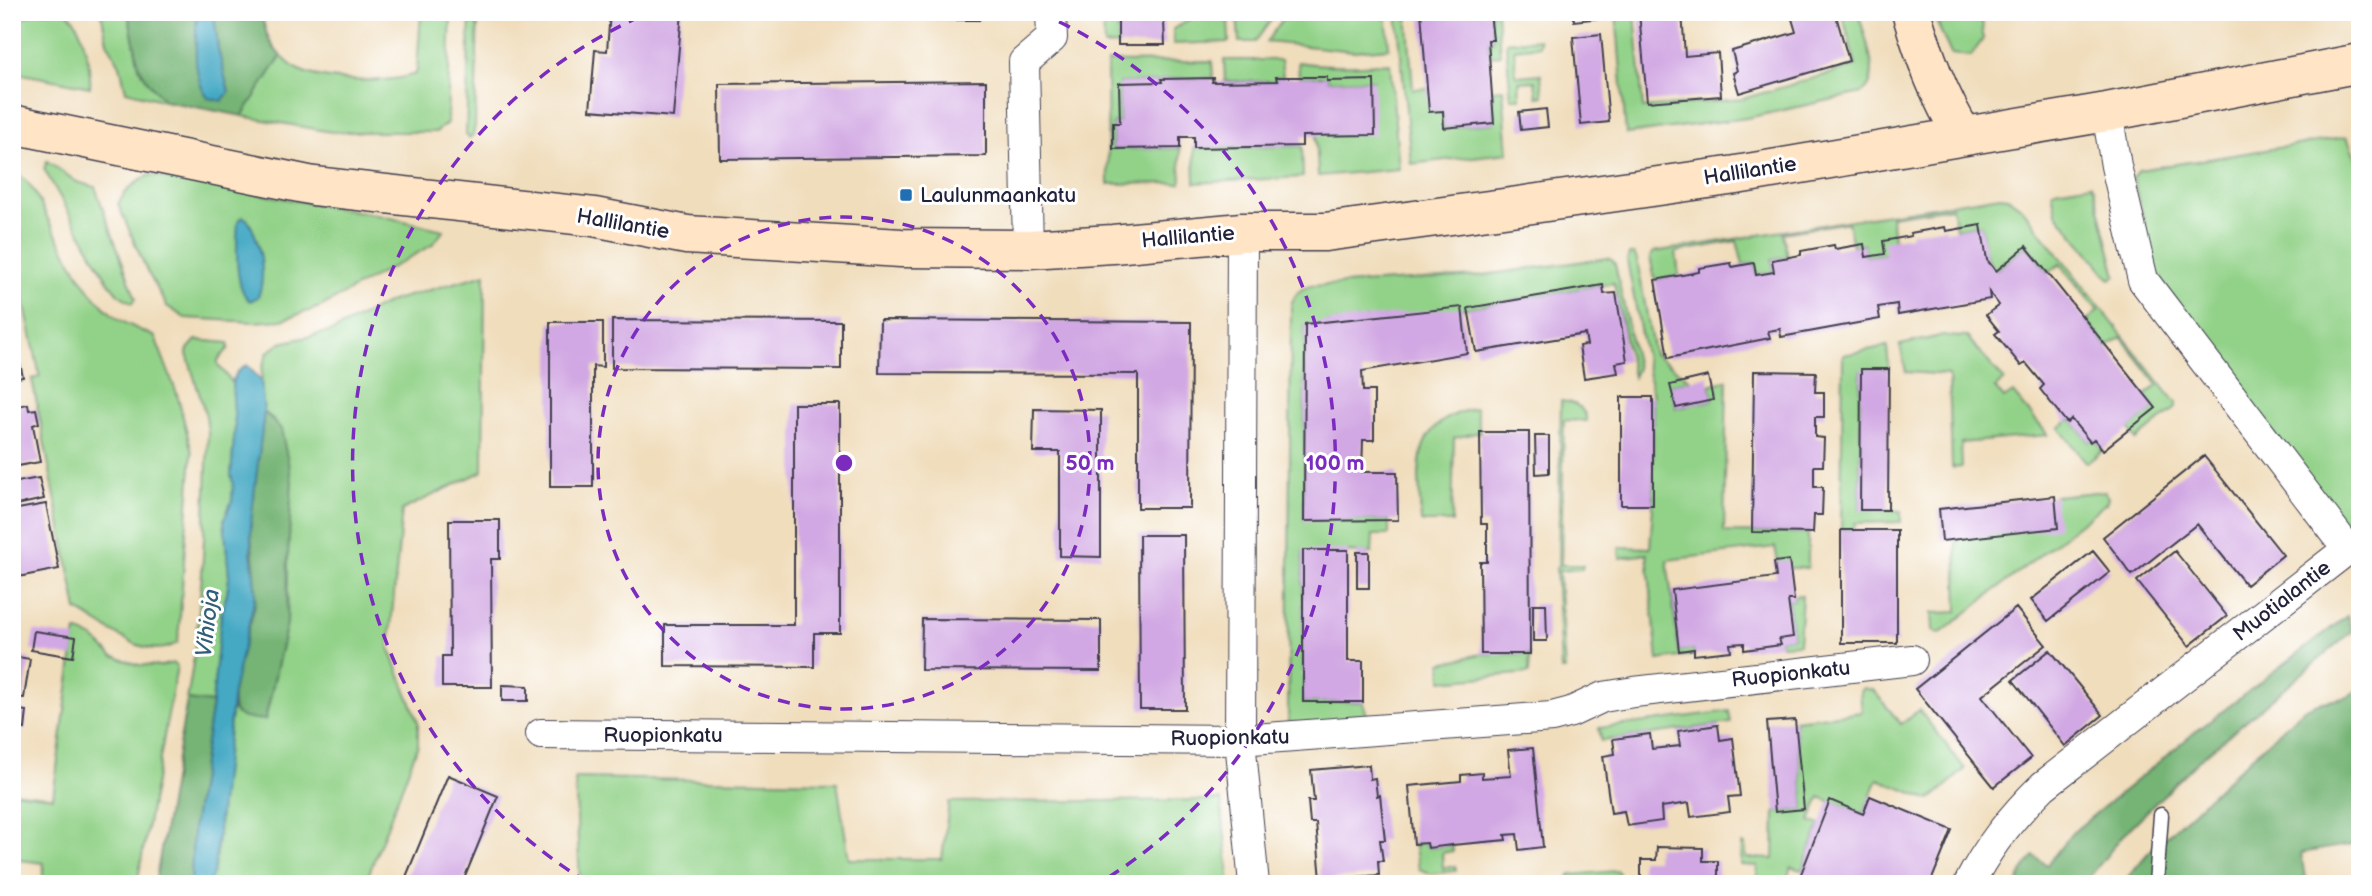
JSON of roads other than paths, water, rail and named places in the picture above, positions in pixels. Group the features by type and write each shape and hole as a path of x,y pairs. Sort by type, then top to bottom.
{"main road":[{"path":"1911,12 1936,84 1964,135"},
{"name":"Hallilantie","path":"14,124 314,186 594,217 687,235 901,248 1028,249 1242,232 1325,232 1736,175 2107,112 2360,63"}],"street":[{"path":"1028,249 1024,62 1052,38 1051,12"},
{"name":"Muotialantie","path":"1969,884 1990,846 2017,811 2043,786 2348,549 2143,281 2116,166 2107,112"},
{"path":"1242,232 1240,740 1254,884"},
{"name":"Ruopionkatu","path":"541,734 1240,740 1552,717 1571,712 1604,697 1634,692 1912,660"}],"lane":[{"path":"2156,884 2161,815"}],"water":[{"path":"197,12 214,12 218,49 229,92 222,101 208,98 199,79 196,57"},
{"path":"243,217 252,227 262,268 258,297 250,301 241,286 237,264 238,221"},
{"path":"247,365 261,381 264,412 251,522 251,552 256,593 233,692 214,870 209,884 191,884 193,829 212,703 221,615 229,577 224,520 232,500 233,483 231,475 235,427 232,382 237,372"}],"place":[{"name":"Laulunmaankatu","path":"906,195"}],"water label":[{"name":"Vihioja","path":"208,623"}]}
